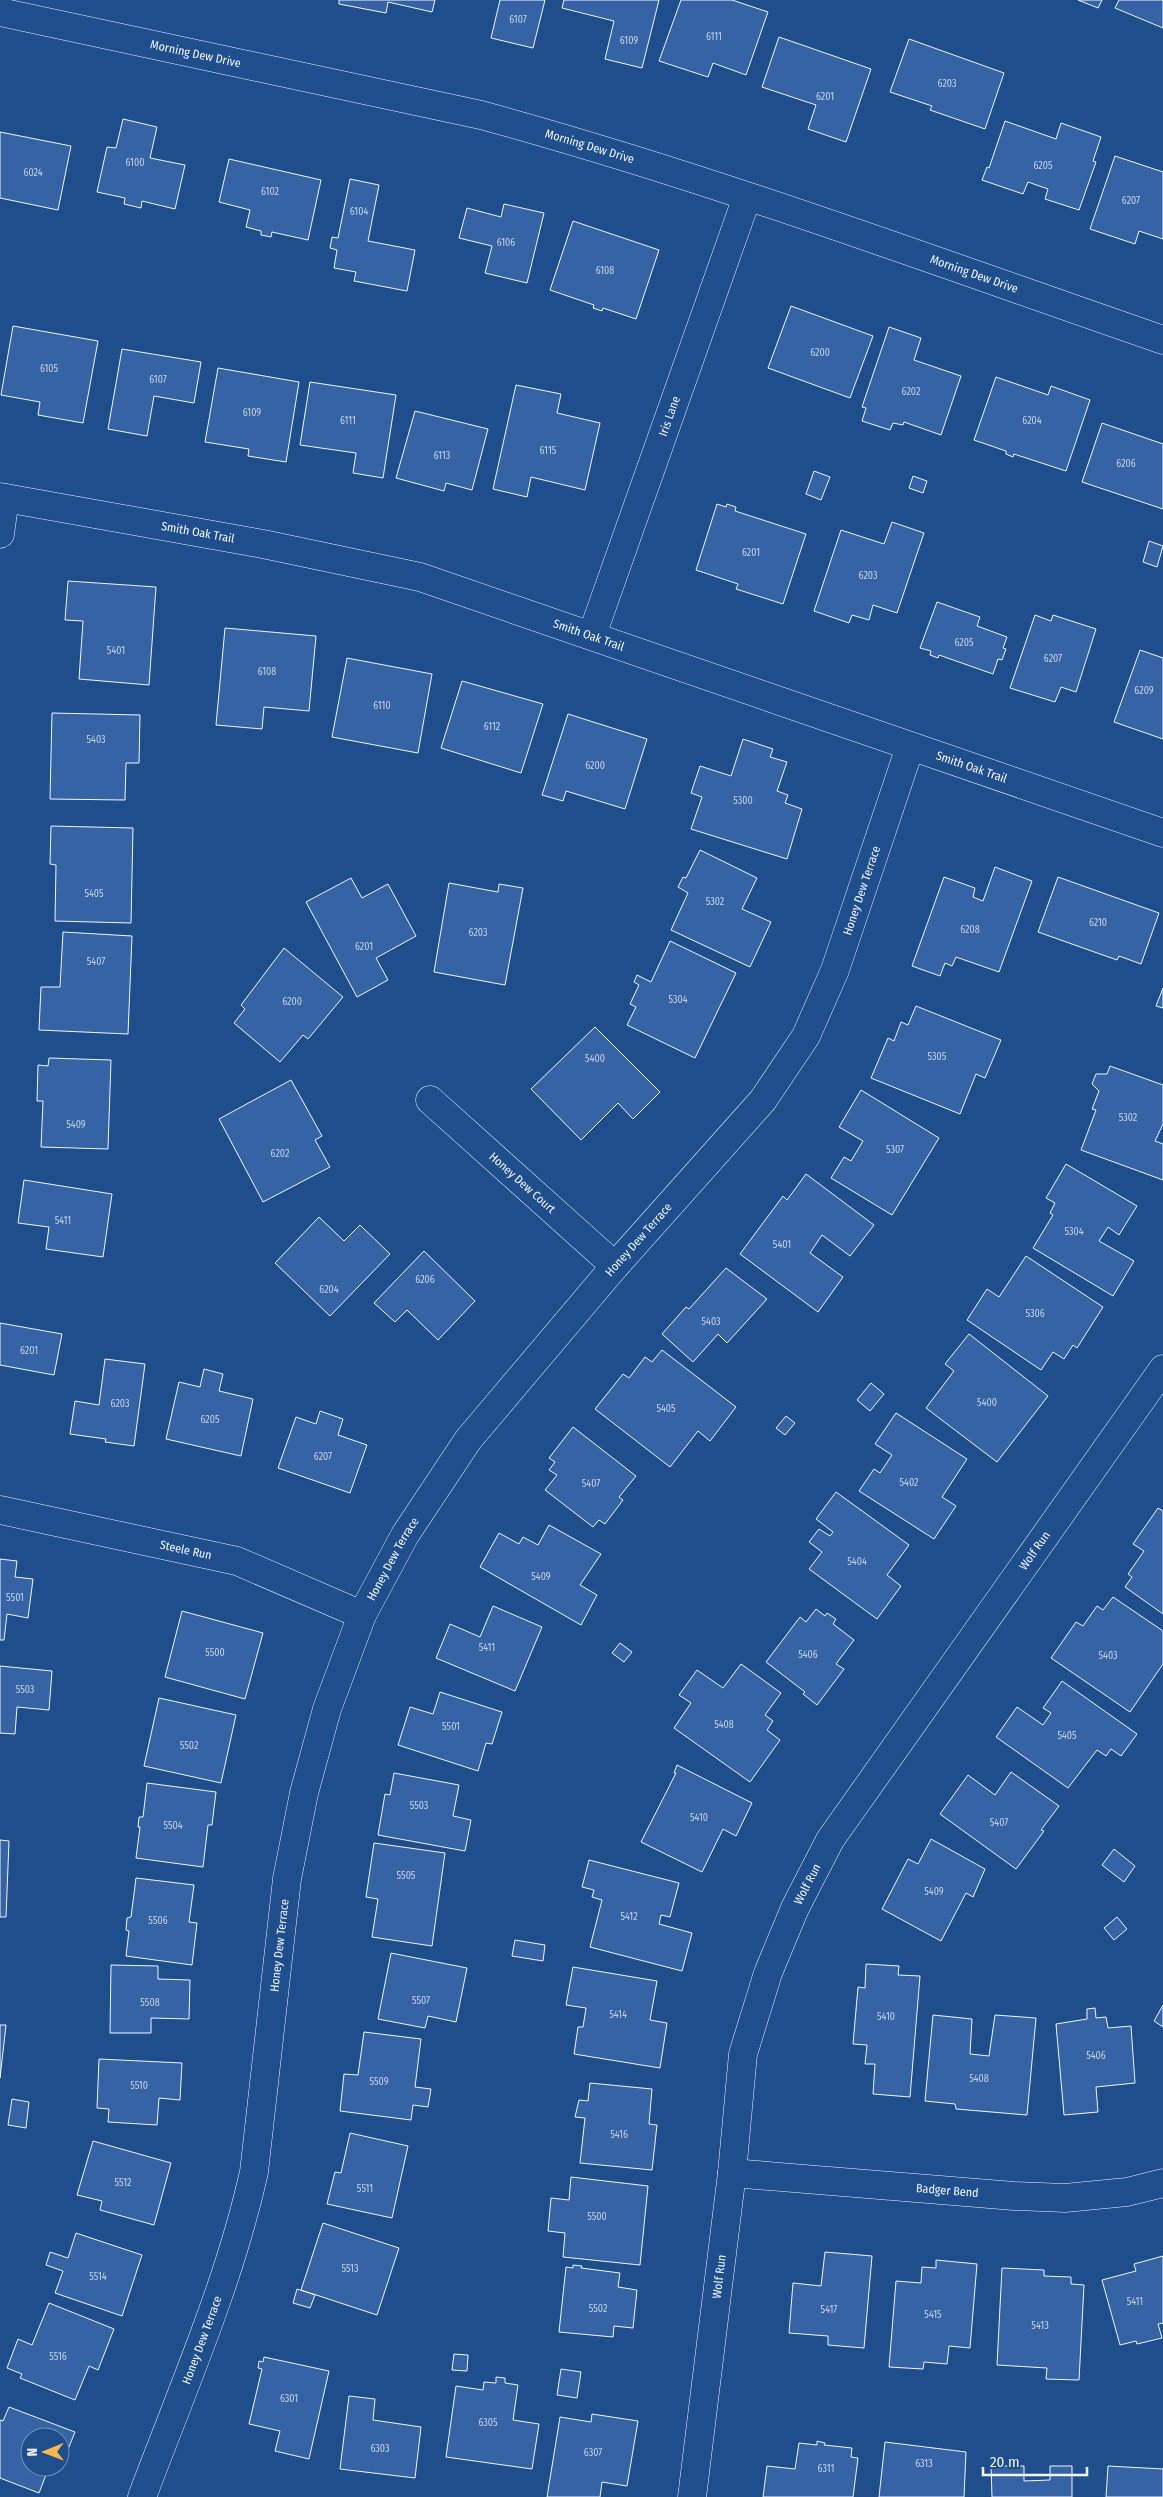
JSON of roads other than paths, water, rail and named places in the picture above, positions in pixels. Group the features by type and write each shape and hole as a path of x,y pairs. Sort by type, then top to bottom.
{"street":[{"name":"Morning Dew Drive","path":"0,12 481,115 559,136 747,196 1163,340"},
{"name":"Iris Lane","path":"592,635 747,196"},
{"name":"Smith Oak Trail","path":"3,498 263,544 420,577 1163,833"},
{"path":"0,534 3,498"},
{"name":"Honey Dew Terrace","path":"142,2497 230,2262 244,2216 254,2172 287,1879 300,1812 328,1708 362,1615 405,1535 468,1440 615,1266 763,1100 806,1036 835,970 910,746"},
{"name":"Honey Dew Court","path":"430,1100 615,1266"},
{"name":"Wolf Run","path":"692,2497 732,2173 743,2054 768,1972 795,1908 830,1840 1163,1368"},
{"name":"Steele Run","path":"0,1510 237,1561 362,1615"},
{"name":"Badger Bend","path":"732,2173 1014,2196 1065,2198 1127,2192 1163,2183"}]}
